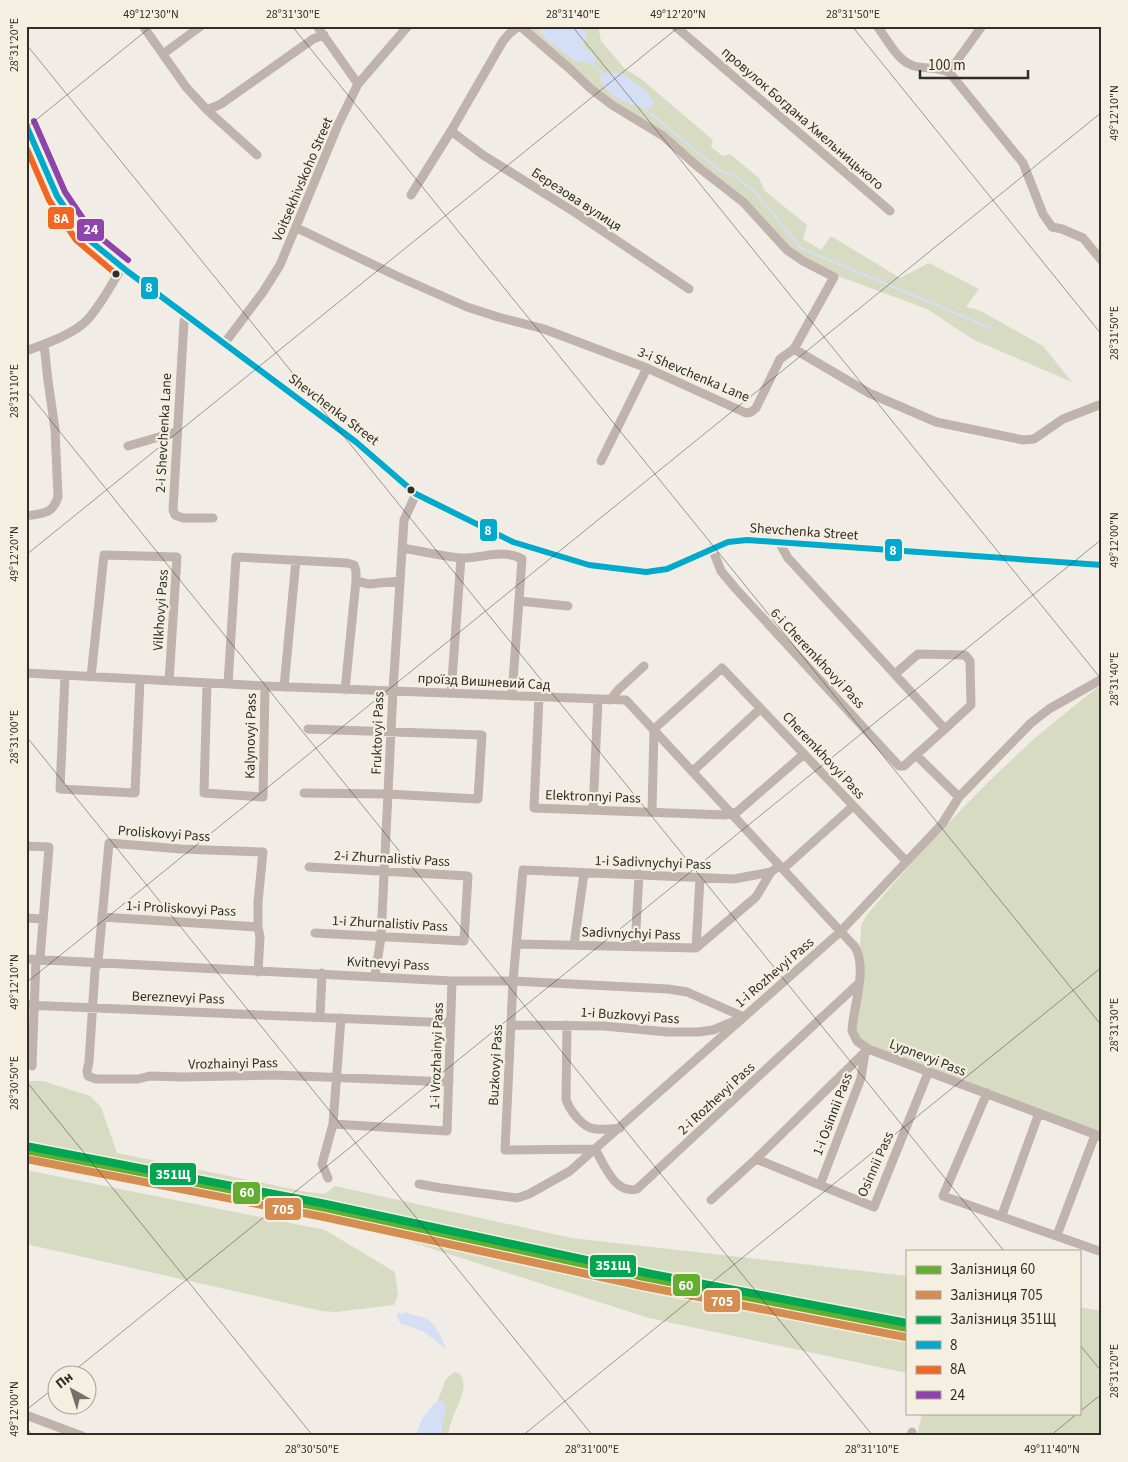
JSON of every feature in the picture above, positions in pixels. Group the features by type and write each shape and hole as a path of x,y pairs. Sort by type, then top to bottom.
{"street":[{"path":"143,26 186,87 207,110 256,155"},
{"path":"163,54 201,26"},
{"path":"317,26 358,84"},
{"name":"Voitsekhivskoho Street","path":"224,344 268,285 280,265 297,228 338,124 358,84 408,26"},
{"path":"411,195 451,131 502,41 520,26 591,89 620,110 663,136 698,167 743,202 787,250 802,261 834,277 794,349 869,393 936,422 1023,440 1034,439 1063,419 1101,403"},
{"name":"провулок Богдана Хмельницького","path":"675,26 890,211"},
{"path":"877,26 903,61 914,66 941,68 949,72 1023,163 1043,214 1052,227 1083,238 1102,261"},
{"path":"949,72 982,26"},
{"path":"207,110 221,104 313,39 324,35"},
{"name":"Shevchenka Street","path":"26,124 57,196 83,235 146,286 356,442 416,494 513,542 589,565 646,572 667,569 728,542 746,540 1102,566"},
{"name":"Березова вулиця","path":"451,131 483,155 576,213 689,289"},
{"name":"3-i Shevchenka Lane","path":"297,228 466,307 498,318 544,329 647,368 746,413 756,408 780,358 794,349"},
{"path":"26,351 75,329 88,320 122,267"},
{"name":"2-i Shevchenka Lane","path":"187,315 184,321 176,432 173,510 175,515 183,518 213,518"},
{"path":"26,516 50,511 58,497 55,429 44,344"},
{"path":"602,461 647,368"},
{"path":"128,446 176,432"},
{"name":"Fruktovyi Pass","path":"375,976 381,937 392,690 404,520 416,494"},
{"path":"778,542 788,558 945,729"},
{"path":"402,548 461,558 497,554 514,555 522,559 512,695"},
{"name":"6-i Cheremkhovyi Pass","path":"712,548 721,571 736,589 899,766 904,766 971,705 970,661 965,655 918,654 895,674"},
{"name":"Vilkhovyi Pass","path":"91,677 104,555 178,557 169,681"},
{"path":"228,684 236,557 296,560 354,565 356,581 345,690"},
{"path":"452,693 461,558"},
{"path":"284,687 296,560"},
{"path":"356,581 369,584 400,581"},
{"path":"519,601 568,606"},
{"path":"610,700 618,689 644,666"},
{"name":"Cheremkhovyi Pass","path":"654,729 722,668 906,861"},
{"name":"проїзд Вишневий Сад","path":"26,674 345,690 392,690 626,700 840,932"},
{"path":"65,676 60,789 135,793 140,680"},
{"name":"1-i Rozhevyi Pass","path":"419,1184 505,1197 523,1197 570,1171 840,932 942,824 959,798 1039,716 1102,679"},
{"name":"Kalynovyi Pass","path":"206,683 204,793 263,797 265,686"},
{"name":"Elektronnyi Pass","path":"539,697 534,808 725,815 732,813"},
{"path":"593,810 598,700"},
{"path":"693,772 760,709"},
{"path":"304,793 388,794 478,799 482,734 308,729"},
{"path":"652,812 654,729"},
{"path":"732,813 736,812 804,754"},
{"path":"916,755 959,798"},
{"name":"1-i Sadivnychyi Pass","path":"523,870 700,878 734,879 753,877 781,868 853,806"},
{"name":"Proliskovyi Pass","path":"92,1008 94,970 98,962 109,843 181,849 263,852 258,902 260,937 258,972"},
{"path":"26,846 49,847 43,919 34,959 30,1005 32,1066"},
{"name":"2-i Zhurnalistiv Pass","path":"309,867 468,876 464,941"},
{"name":"Buzkovyi Pass","path":"523,870 513,981 505,1150 595,1149"},
{"name":"Sadivnychyi Pass","path":"517,944 696,948 756,897 771,872"},
{"path":"574,945 584,873"},
{"path":"635,947 639,874"},
{"path":"696,948 700,878"},
{"name":"1-i Proliskovyi Pass","path":"102,917 258,927"},
{"path":"26,918 43,919"},
{"name":"Lypnevyi Pass","path":"840,932 853,944 858,952 860,963 859,982 852,1034 856,1041 866,1050 987,1093 1098,1136"},
{"name":"1-i Zhurnalistiv Pass","path":"315,934 464,941"},
{"name":"Kvitnevyi Pass","path":"34,959 258,972 452,981 513,981 668,989 687,992 744,1017"},
{"path":"320,1017 322,974"},
{"name":"1-i Vrozhainyi Pass","path":"333,1124 447,1131 452,981"},
{"name":"2-i Rozhevyi Pass","path":"595,1149 616,1183 628,1190 638,1189 859,982"},
{"name":"Bereznevyi Pass","path":"30,1005 451,1024"},
{"name":"Vrozhainyi Pass","path":"92,1008 87,1071 88,1076 96,1079 138,1079 150,1076 274,1075 448,1082"},
{"name":"1-i Buzkovyi Pass","path":"511,1026 604,1026 668,1032 698,1032 713,1030 744,1017"},
{"path":"328,1178 322,1164 333,1124 341,1018"},
{"path":"567,1025 566,1099 568,1106 586,1125 594,1130 620,1128"},
{"path":"711,1200 756,1159 866,1050"},
{"name":"1-i Osinnii Pass","path":"820,1185 861,1078 866,1050"},
{"name":"Osinnii Pass","path":"756,1159 874,1207 928,1073"},
{"path":"987,1093 943,1196 1002,1215 1102,1252"},
{"path":"1002,1215 1039,1113"},
{"path":"1056,1235 1098,1136"},
{"path":"26,1415 82,1436"}],"green space":[{"path":"525,26 540,26 539,33 543,34 547,40 576,61 597,58 586,49 582,42 588,35 578,26 598,26 601,41 625,69 640,78 713,140 711,147 723,156 730,154 759,178 765,191 807,225 803,239 821,250 831,236 900,278 929,263 979,289 966,307 979,310 1043,346 1072,382 972,339 927,309 835,275 789,249 744,201 613,103"},
{"path":"1102,684 1102,1137 868,1049 853,1036 859,983 861,926 866,916 926,847 989,781 1034,739"},
{"path":"26,1081 43,1081 90,1096 101,1107 117,1153 307,1192 325,1194 335,1186 572,1238 906,1276 906,1373 649,1318 326,1215 26,1160"},
{"path":"26,1170 325,1230 395,1272 398,1296 394,1305 336,1312 322,1311 26,1244"},
{"path":"1080,1307 1102,1311 1102,1436 917,1436 922,1414 1080,1414"},
{"path":"454,1372 459,1373 463,1379 462,1395 449,1428 449,1436 442,1436 441,1425 446,1408 438,1400 446,1379"}],"water":[{"path":"540,26 578,26 588,35 582,42 586,49 597,58 593,64 576,61 547,40 543,34 539,33"},
{"path":"603,73 622,73 646,91 655,102 650,108 621,100 603,86 599,79"},
{"path":"398,1312 401,1314 406,1312 430,1321 440,1335 446,1349 424,1332 400,1323 397,1316"},
{"path":"438,1400 444,1401 445,1405 442,1436 417,1436 421,1420"}],"waterway":[{"path":"591,63 603,73"},
{"path":"643,107 719,170 737,177 755,192 801,248 993,329"}],"rail line":[{"name":"351Щ","path":"26,1146 326,1204 647,1273 906,1323"},
{"name":"60","path":"26,1150 326,1208 644,1277 906,1328"},
{"name":"705","path":"26,1159 324,1217 642,1286 905,1337"}],"transit line":[{"name":"24","path":"34,121 65,192 90,229 128,260"},
{"name":"8","path":"26,125 57,196 83,235 127,271 356,442 416,494 513,542 589,565 646,572 667,569 728,542 747,540 1102,565"},
{"name":"8А","path":"26,147 49,200 76,240 116,274"}]}
